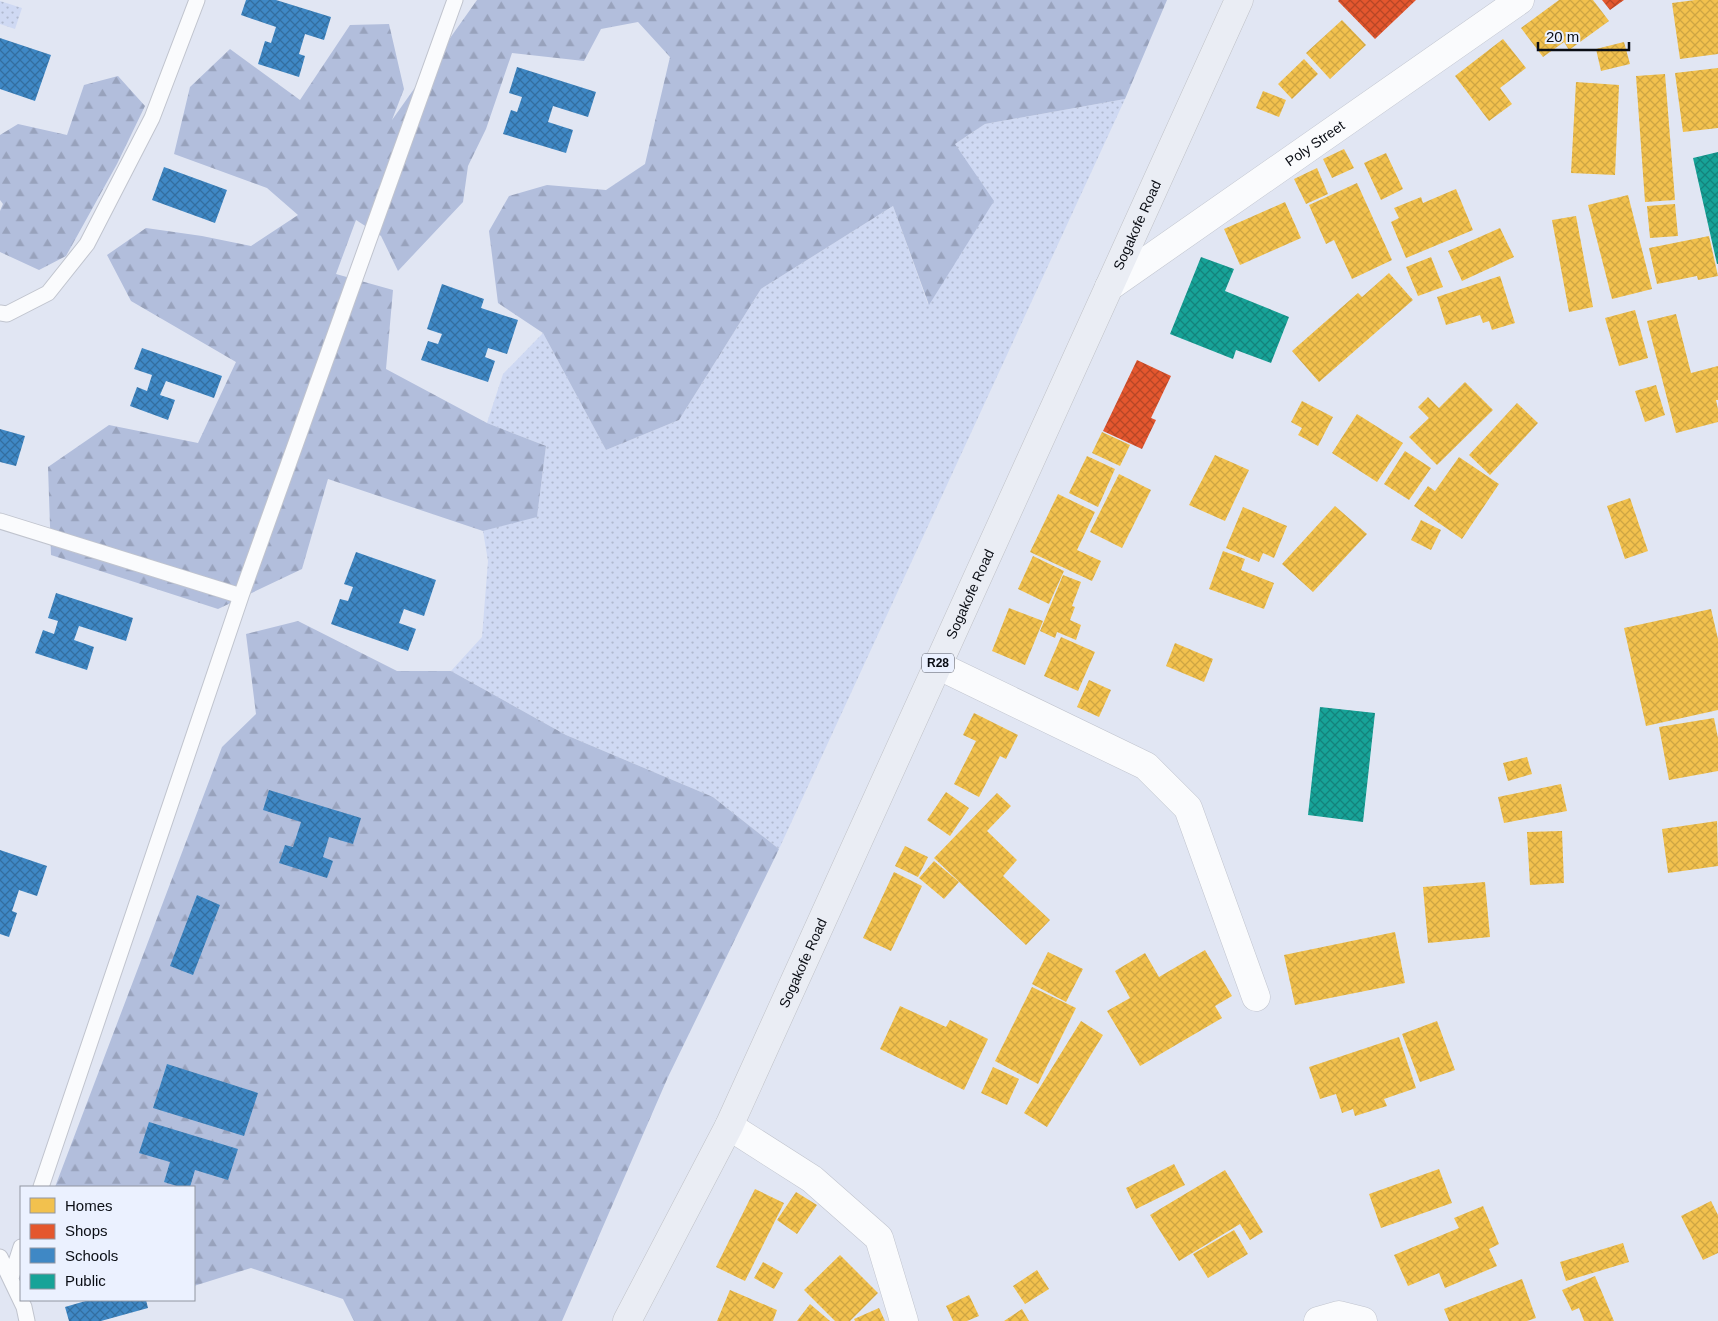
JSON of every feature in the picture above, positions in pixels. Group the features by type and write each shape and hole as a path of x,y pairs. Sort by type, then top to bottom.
{"main road":[{"name":"Sogakofe Road","path":"627,1321 729,1126 1239,0"}],"street":[{"name":"Poly Street","path":"1109,287 1520,0"},
{"path":"938,665 1146,766 1188,808 1256,997"},
{"path":"729,1126 812,1178 879,1238 904,1321"},
{"path":"1318,1321 1340,1314 1364,1321"}],"lane":[{"path":"0,313 7,314 48,293 87,244 152,118 196,0"},
{"path":"41,1186 241,596 455,0"},
{"path":"0,521 241,596"},
{"path":"11,1278 20,1250"},
{"path":"0,1257 20,1298"},
{"path":"21,1301 27,1321"}],"shaded area":[{"path":"0,1 22,8 15,29 0,24"},
{"path":"1125,99 779,849 713,797 566,735 451,671 482,637 488,561 483,531 537,516 546,446 487,423 503,374 543,333 606,450 679,420 761,289 893,206 928,304 955,144 985,124"}],"green space":[{"path":"477,0 1167,0 1125,99 985,124 955,144 994,201 929,305 893,206 761,289 679,420 606,450 543,333 498,303 489,231 509,196 547,185 606,190 645,164 670,57 638,22 601,29 584,61 512,53 486,129 468,166 463,202 398,271 381,236 356,220 336,274 393,290 386,369 487,423 546,446 537,517 483,531 328,479 302,569 218,609 51,555 48,467 109,425 198,443 236,362 131,301 107,255 146,228 202,236 251,246 298,215 267,188 174,154 190,87 230,49 300,100 350,25 389,24 404,89 392,120"},
{"path":"118,76 145,106 117,164 66,256 39,270 0,252 0,211 3,204 0,200 0,135 18,124 67,135 84,85"},
{"path":"298,621 397,671 451,671 566,735 713,797 779,849 668,1077 562,1321 354,1321 343,1299 251,1268 195,1286 195,1186 55,1186 222,747 256,714 246,634"}],"building: Homes":[{"path":"1559,0 1593,0 1609,21 1569,50 1564,42 1543,57 1521,28"},
{"path":"1718,0 1718,54 1680,59 1672,3"},
{"path":"1342,20 1366,45 1330,79 1306,53"},
{"path":"1503,39 1526,68 1500,88 1512,104 1489,121 1455,76"},
{"path":"1624,42 1630,64 1601,71 1596,49"},
{"path":"1304,59 1318,74 1292,99 1278,84"},
{"path":"1718,68 1718,128 1683,132 1675,73"},
{"path":"1665,74 1675,200 1645,202 1636,76"},
{"path":"1576,82 1619,85 1615,175 1571,173"},
{"path":"1263,91 1286,100 1279,117 1256,108"},
{"path":"1344,149 1354,168 1332,178 1323,159"},
{"path":"1386,153 1403,189 1381,200 1364,163"},
{"path":"1317,168 1328,194 1306,204 1294,179"},
{"path":"1357,183 1392,260 1352,279 1334,240 1326,244 1309,205"},
{"path":"1456,189 1473,230 1406,258 1391,222 1399,218 1394,208 1421,197 1423,203"},
{"path":"1628,195 1652,289 1612,299 1588,205"},
{"path":"1285,202 1301,238 1240,265 1224,229"},
{"path":"1675,204 1678,236 1650,238 1647,206"},
{"path":"1576,216 1593,307 1569,312 1552,220"},
{"path":"1500,228 1514,257 1462,281 1448,251"},
{"path":"1709,236 1718,276 1698,280 1697,276 1657,284 1649,248"},
{"path":"1431,257 1443,287 1418,296 1406,267"},
{"path":"1389,273 1413,300 1319,382 1292,351 1358,293 1362,297"},
{"path":"1500,276 1515,323 1492,330 1489,321 1483,323 1480,315 1446,325 1437,297"},
{"path":"1635,310 1648,358 1619,366 1605,318"},
{"path":"1676,314 1691,373 1718,366 1718,400 1716,400 1718,422 1676,433 1647,321"},
{"path":"1465,382 1493,410 1437,465 1409,437 1429,418 1418,407 1428,397 1439,408"},
{"path":"1656,385 1665,415 1645,422 1635,391"},
{"path":"1302,401 1333,417 1318,446 1298,435 1302,428 1291,422"},
{"path":"1517,403 1538,423 1490,475 1469,455"},
{"path":"1357,414 1403,443 1377,482 1332,453"},
{"path":"1102,432 1130,445 1120,466 1092,453"},
{"path":"1405,451 1431,468 1409,500 1384,484"},
{"path":"1215,455 1249,470 1225,521 1189,505"},
{"path":"1087,456 1115,469 1098,507 1069,493"},
{"path":"1459,457 1499,484 1462,539 1414,506 1428,486 1435,491"},
{"path":"1119,474 1151,490 1122,548 1090,532"},
{"path":"1058,494 1095,512 1077,550 1101,561 1092,581 1030,552"},
{"path":"1630,498 1648,551 1625,559 1607,506"},
{"path":"1335,506 1367,534 1313,592 1282,564"},
{"path":"1243,507 1287,526 1274,558 1263,553 1259,562 1226,548"},
{"path":"1421,520 1441,530 1431,550 1411,540"},
{"path":"1223,551 1245,559 1241,570 1274,583 1264,609 1209,589"},
{"path":"1033,556 1064,571 1049,604 1018,589"},
{"path":"1063,575 1081,582 1072,606 1075,607 1070,620 1081,625 1076,640 1057,632 1055,638 1040,631"},
{"path":"1009,608 1043,621 1025,665 992,651"},
{"path":"1711,609 1718,639 1718,710 1646,726 1624,628"},
{"path":"1061,637 1095,652 1078,691 1044,676"},
{"path":"1175,643 1213,659 1204,682 1166,666"},
{"path":"1089,680 1111,690 1099,717 1077,707"},
{"path":"974,713 1018,735 1006,759 1000,756 979,797 954,784 976,741 963,735"},
{"path":"1714,718 1718,738 1718,771 1669,780 1659,727"},
{"path":"1527,757 1532,774 1508,781 1503,763"},
{"path":"1561,784 1567,811 1504,823 1498,797"},
{"path":"946,792 969,808 950,836 927,820"},
{"path":"997,793 1011,806 987,831 1017,860 1003,876 1050,920 1026,945 934,858"},
{"path":"1717,821 1718,866 1668,873 1662,829"},
{"path":"1562,831 1564,883 1530,885 1527,832"},
{"path":"905,846 928,857 918,877 895,866"},
{"path":"934,861 959,882 944,899 919,878"},
{"path":"894,872 922,886 891,951 863,938"},
{"path":"1485,882 1490,937 1428,943 1423,887"},
{"path":"1395,932 1405,983 1295,1005 1284,955"},
{"path":"1205,950 1232,996 1215,1006 1222,1018 1140,1066 1107,1011 1130,998 1115,971 1145,953 1159,977"},
{"path":"1048,952 1083,969 1066,1002 1032,984"},
{"path":"1032,987 1076,1008 1038,1084 995,1061"},
{"path":"900,1006 946,1027 950,1020 988,1039 964,1090 880,1049"},
{"path":"1081,1021 1103,1035 1047,1127 1024,1113"},
{"path":"1437,1021 1455,1070 1420,1082 1402,1034"},
{"path":"1399,1037 1416,1088 1384,1099 1387,1106 1355,1116 1353,1109 1342,1113 1336,1094 1320,1099 1309,1067"},
{"path":"993,1067 1019,1079 1007,1105 981,1093"},
{"path":"1174,1164 1185,1185 1136,1209 1126,1188"},
{"path":"1439,1169 1452,1203 1381,1228 1369,1194"},
{"path":"1225,1170 1263,1232 1250,1240 1240,1224 1179,1261 1150,1215"},
{"path":"755,1189 784,1203 745,1281 716,1267"},
{"path":"796,1192 817,1205 797,1234 777,1220"},
{"path":"1711,1201 1718,1215 1718,1253 1703,1260 1681,1216"},
{"path":"1483,1206 1499,1244 1489,1249 1497,1266 1445,1288 1439,1273 1408,1286 1394,1255 1459,1228 1454,1218"},
{"path":"1234,1230 1248,1254 1208,1278 1193,1254"},
{"path":"1623,1243 1629,1262 1566,1281 1560,1262"},
{"path":"840,1255 878,1293 850,1321 835,1321 804,1290"},
{"path":"763,1262 783,1273 774,1289 754,1278"},
{"path":"1037,1270 1049,1289 1025,1304 1013,1286"},
{"path":"1595,1276 1614,1321 1584,1321 1579,1308 1572,1311 1562,1290"},
{"path":"1522,1279 1536,1318 1527,1321 1449,1321 1444,1309"},
{"path":"730,1290 777,1310 773,1321 717,1321"},
{"path":"969,1295 979,1316 967,1321 953,1321 946,1306"},
{"path":"810,1304 830,1321 797,1321"},
{"path":"879,1308 885,1321 855,1321 854,1319"},
{"path":"1022,1309 1029,1321 1004,1321"}],"building: Shops":[{"path":"1339,0 1416,0 1375,39"},
{"path":"1602,0 1624,0 1610,10"},
{"path":"1137,360 1171,376 1151,418 1156,420 1142,449 1103,431"}],"building: Schools":[{"path":"246,0 276,0 331,17 324,40 305,34 299,54 305,56 299,77 258,64 265,41 271,43 276,27 241,15"},
{"path":"0,38 51,55 35,101 0,89"},
{"path":"517,67 596,92 588,117 553,106 548,122 573,130 566,153 503,134 511,110 517,112 522,97 509,93"},
{"path":"164,167 227,190 215,223 152,200"},
{"path":"442,284 484,299 481,308 518,320 507,354 488,348 485,357 495,361 488,382 421,360 428,341 438,344 442,334 427,329"},
{"path":"142,348 222,376 214,398 166,381 160,395 175,400 168,420 130,406 137,387 147,391 152,375 134,369"},
{"path":"0,429 25,436 16,466 0,462"},
{"path":"356,552 436,580 424,616 404,609 399,623 416,629 408,651 331,624 340,599 348,601 353,587 344,584"},
{"path":"56,593 133,618 126,641 79,626 74,640 94,647 87,670 35,653 43,630 54,634 58,621 48,618"},
{"path":"269,790 361,818 353,844 329,837 323,857 333,861 327,878 279,863 285,845 293,847 301,822 263,810"},
{"path":"0,850 47,866 37,896 19,890 12,911 17,913 9,937 0,934"},
{"path":"197,895 220,905 193,975 170,966"},
{"path":"167,1064 258,1093 244,1136 153,1108"},
{"path":"149,1122 238,1149 228,1180 195,1170 190,1186 177,1186 164,1182 170,1162 139,1153"},
{"path":"86,1301 146,1301 148,1308 101,1321 69,1321 65,1307"}],"building: Public":[{"path":"1718,152 1718,264 1717,264 1693,158"},
{"path":"1201,257 1234,269 1225,291 1289,317 1271,363 1236,350 1233,359 1170,334"},
{"path":"1320,707 1375,713 1363,822 1308,815"}]}
